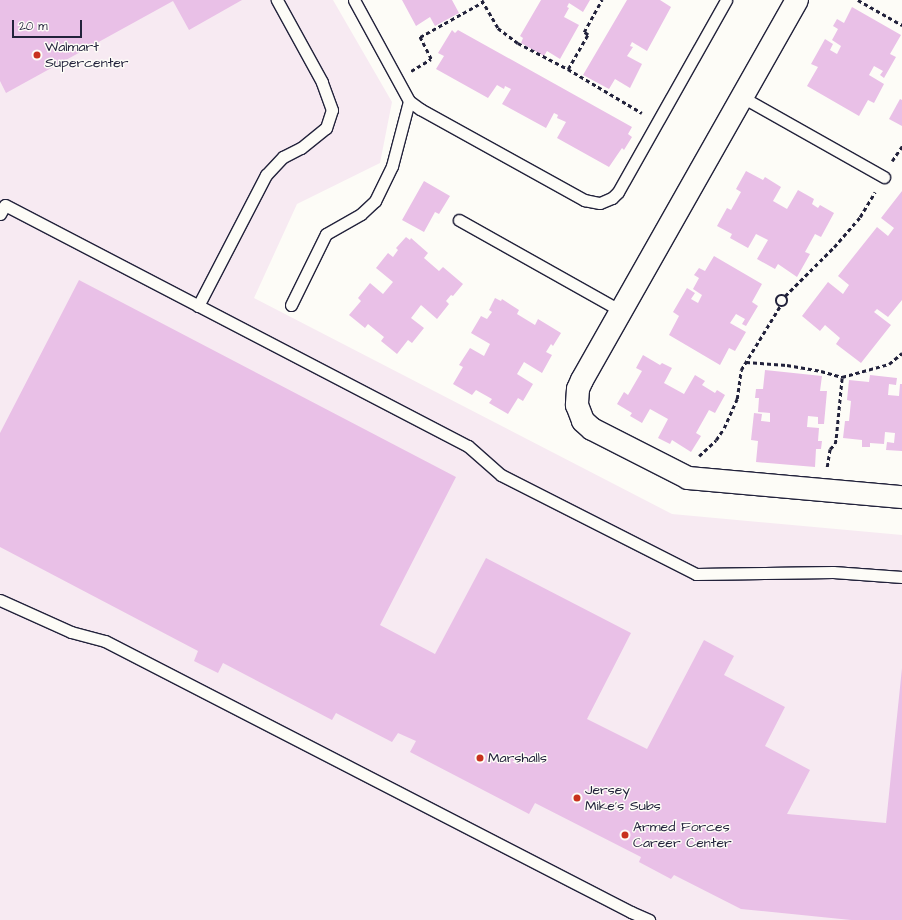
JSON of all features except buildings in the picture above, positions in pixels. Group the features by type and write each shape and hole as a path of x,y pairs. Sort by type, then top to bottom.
{"street":[{"path":"797,0 578,389 576,405 583,421 592,429 688,478 902,496"}],"lane":[{"path":"198,306 266,175 283,157 301,148 326,128 332,110 322,82 277,0"},
{"path":"354,0 409,101 420,109 591,203 606,201 618,192 726,0"},
{"path":"742,97 884,177"},
{"path":"291,305 326,234 361,214 375,201 392,166 409,101"},
{"path":"0,214 5,205 468,446 501,475 696,574 833,572 902,577"},
{"path":"459,220 621,311"},
{"path":"0,600 71,632 105,641 649,920"}],"path":[{"path":"568,69 588,35 584,32 602,0"},
{"path":"858,0 902,25"},
{"path":"397,79 431,59 420,37 483,1 498,28 518,43 568,69 658,122"},
{"path":"780,306 776,302 777,298 780,295 785,296 834,247 860,217 902,146"},
{"path":"688,478 698,458 716,440 729,418 737,399 741,370 780,306 784,306 787,302 785,296"},
{"path":"746,362 787,365 821,370 842,377 889,364 902,353"},
{"path":"824,490 830,449 835,444 836,438 842,377"}],"shaded area":[{"path":"0,0 333,0 392,102 380,163 297,204 254,298 672,514 902,535 902,920 0,920"}],"place":[{"name":"Walmart Supercenter","path":"37,55"},
{"name":"Marshalls","path":"480,758"},
{"name":"Jersey Mike's Subs","path":"577,798"},
{"name":"Armed Forces Career Center","path":"625,835"}]}
